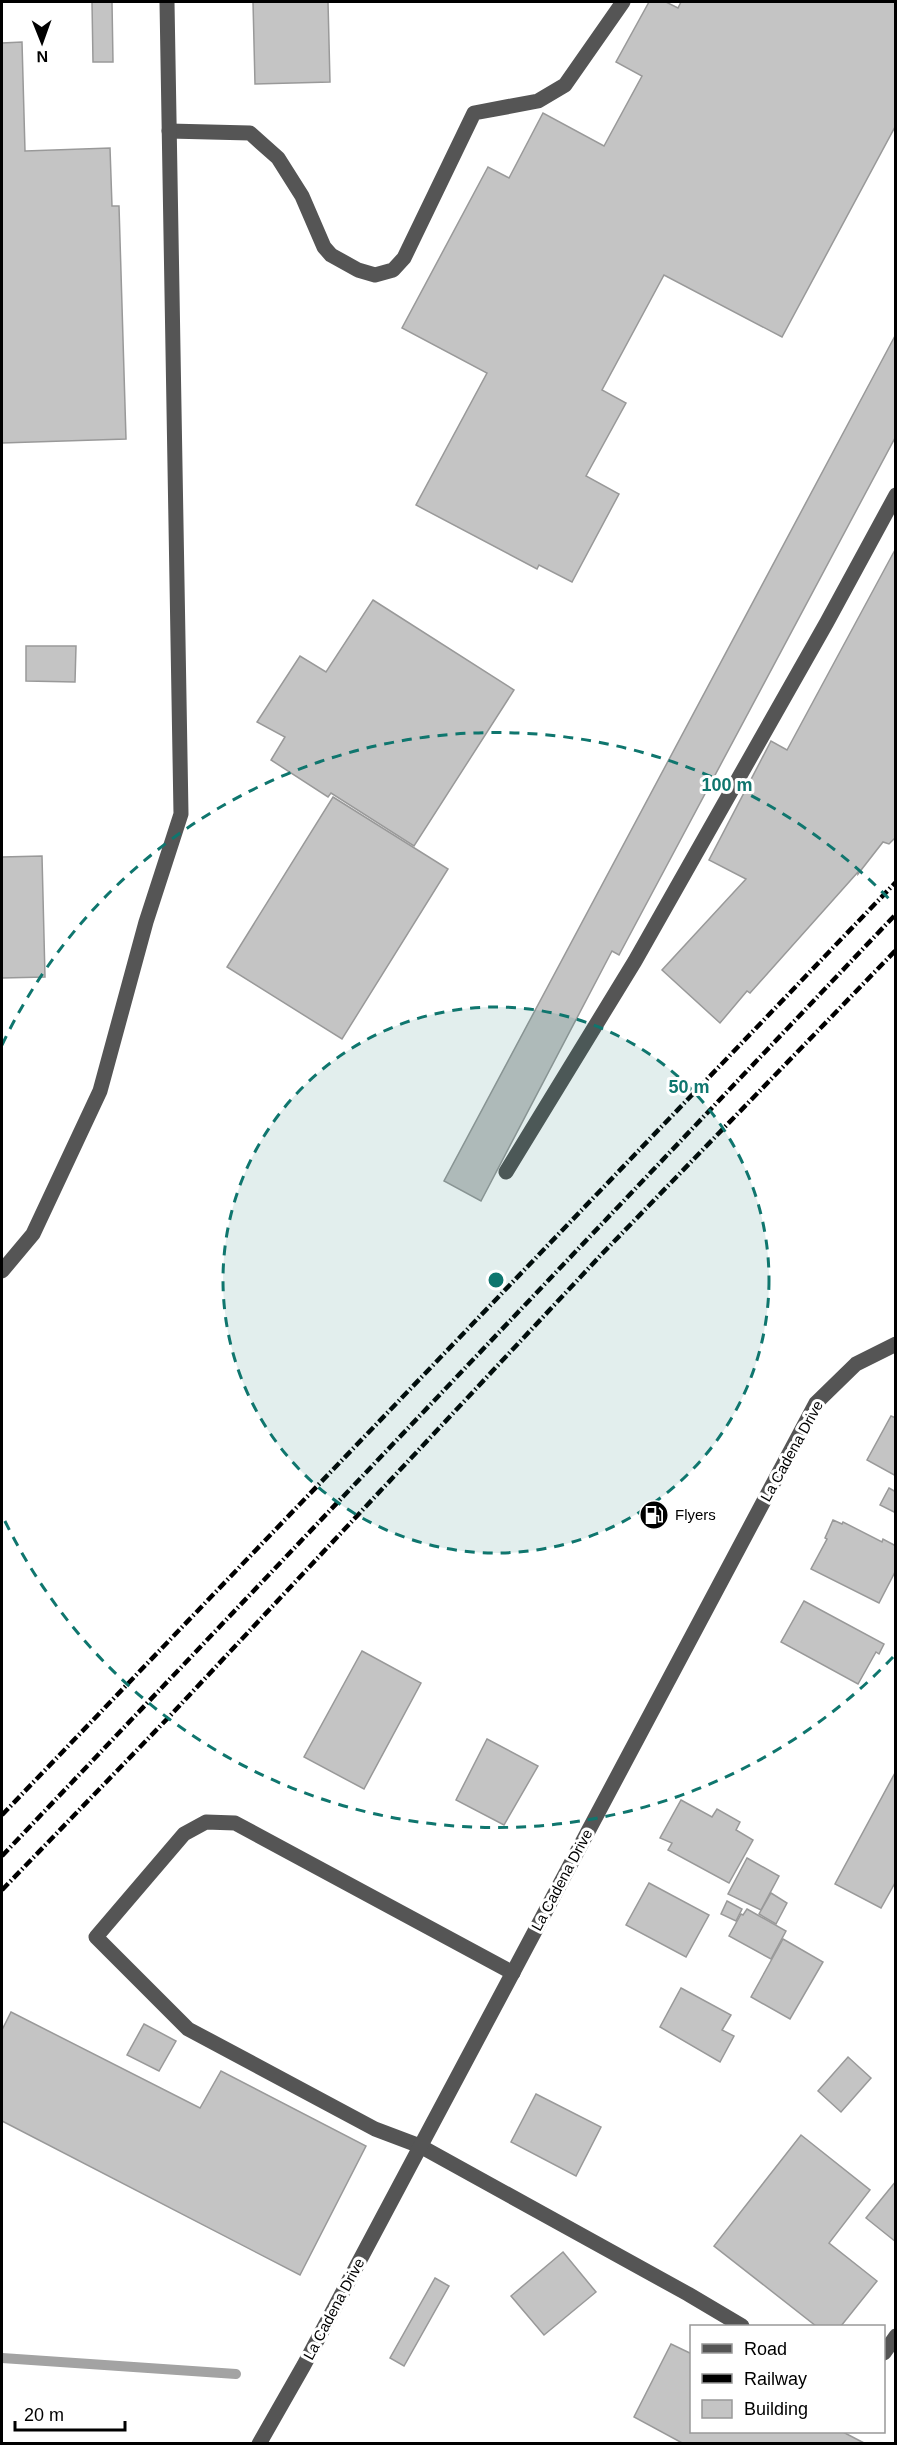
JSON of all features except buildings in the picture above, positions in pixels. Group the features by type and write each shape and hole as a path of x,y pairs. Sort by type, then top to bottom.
{"street":[{"path":"2,1271 33,1234 100,1091 146,922 181,814 167,2"},
{"path":"169,131 250,133 278,158 302,196 324,247 331,255 358,270 375,275 393,270 404,258 474,113 538,101 565,84 622,2"},
{"path":"506,1172 634,961 827,622 896,495"},
{"name":"La Cadena Drive","path":"259,2444 304,2365 816,1403 856,1364 896,1344"},
{"path":"513,1973 235,1823 206,1822 184,1834 96,1937 188,2029 375,2129 420,2146 740,2325"},
{"path":"885,2352 896,2336"}],"waterway":[{"path":"2,2358 236,2374"}],"railway":[{"path":"2,1815 896,882"},
{"path":"2,1856 896,914"},
{"path":"2,1890 168,1718 601,1255 896,950"}],"place":[{"name":"Flyers","path":"654,1515"}]}
